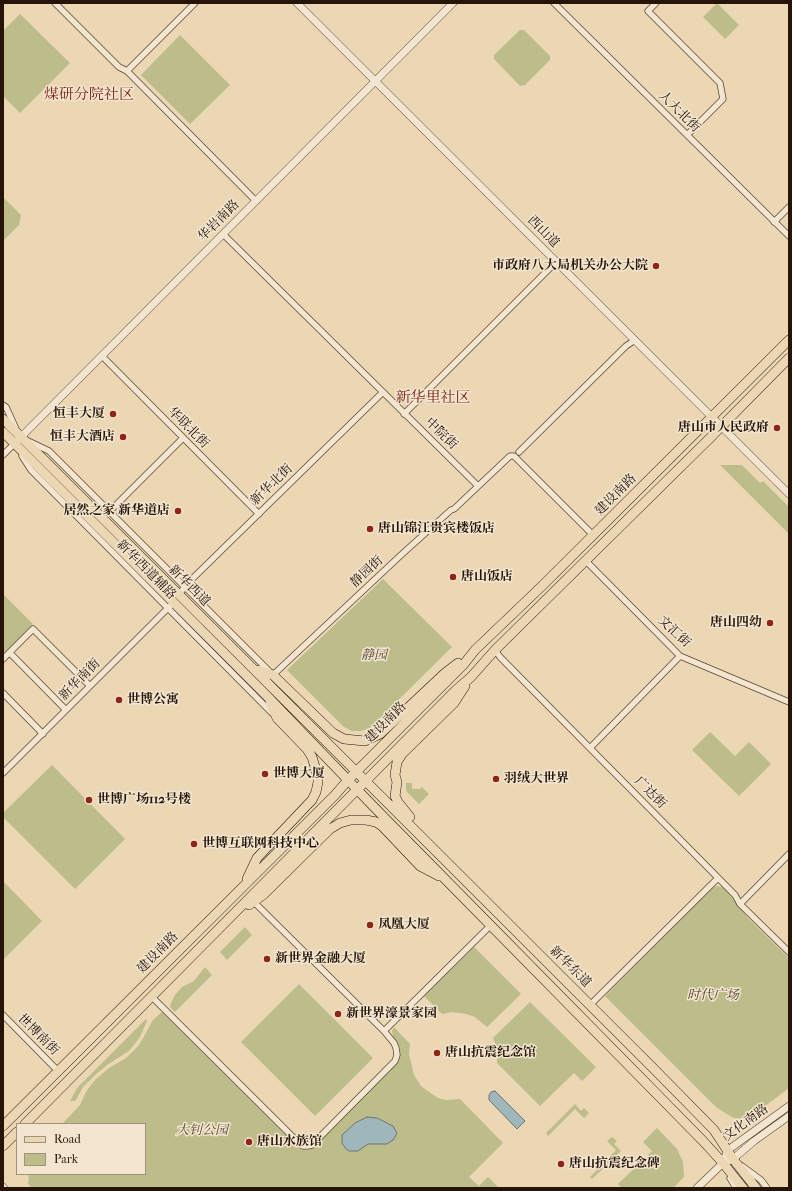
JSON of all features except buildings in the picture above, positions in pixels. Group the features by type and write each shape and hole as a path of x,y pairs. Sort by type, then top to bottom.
{"main road":[{"name":"建设南路","path":"3,1126 464,664 475,650 712,418 789,340"},
{"name":"建设南路","path":"26,1123 456,690 471,677 495,650 789,358"},
{"name":"新华西道","path":"3,419 18,440 171,605 266,695 348,780"},
{"name":"新华西道","path":"3,432 18,440 182,590 255,670 356,771"},
{"path":"255,670 273,675 333,733 344,739 366,741 380,734 445,672 475,650"},
{"path":"442,857 432,840 402,809 398,802 395,796 397,782 395,770 397,762 402,754 454,703 471,677"},
{"path":"242,887 257,858 312,800 316,792 318,777 312,757 307,749 277,718 266,695"},
{"name":"新华东道","path":"356,771 714,1130 733,1159 756,1188"},
{"name":"新华东道","path":"348,780 692,1130 723,1163 743,1188"},
{"path":"237,911 254,902 330,830 340,823 351,820 376,822 382,826 420,866 447,881"},
{"path":"3,1146 16,1133"}],"street":[{"path":"55,3 119,67 127,71 256,201"},
{"path":"127,71 195,3"},
{"name":"西山道","path":"297,3 789,494"},
{"name":"华岩南路","path":"3,455 453,3"},
{"name":"人大北街","path":"554,3 789,236"},
{"path":"656,3 648,11 720,83 723,99 687,135"},
{"path":"774,222 789,207"},
{"name":"中院街","path":"223,234 382,393 478,486"},
{"path":"404,414 556,262"},
{"path":"519,452 626,346 635,340"},
{"name":"华联北街","path":"102,356 259,514"},
{"name":"新华北街","path":"182,590 382,393"},
{"path":"3,405 6,407 18,440"},
{"name":"新华西道辅路","path":"3,436 49,451 182,590 273,675"},
{"path":"108,512 183,438"},
{"path":"478,486 510,456 514,456 593,535"},
{"name":"静园街","path":"273,675 401,555 478,486"},
{"name":"文汇街","path":"585,560 680,656 789,702"},
{"name":"新华西道辅路","path":"171,605 277,718"},
{"name":"新华南街","path":"3,774 171,605"},
{"path":"3,659 33,629 90,686"},
{"name":"广达街","path":"495,650 500,657 735,895 740,904 789,952"},
{"path":"10,652 66,710"},
{"path":"590,748 680,656"},
{"path":"3,693 43,734"},
{"path":"740,904 789,854"},
{"path":"590,1005 718,878"},
{"path":"151,996 299,1143 303,1146 312,1145 395,1060 397,1055 396,1048 394,1043 384,1031 254,902"},
{"path":"384,1031 491,925"},
{"name":"世博南街","path":"3,1015 58,1071"},
{"name":"文化南路","path":"723,1163 728,1150 789,1106"},
{"name":"文化南路","path":"697,1188 723,1163 733,1159 754,1141 789,1116"},
{"path":"733,1159 761,1180 767,1188"},
{"path":"723,1163 736,1188"}],"green space":[{"path":"717,3 739,25 725,39 703,17"},
{"path":"20,14 70,63 20,113 3,96 3,31"},
{"path":"520,30 524,30 550,56 550,60 525,85 520,86 494,59 494,55"},
{"path":"180,35 230,85 190,124 141,75"},
{"path":"3,197 21,215 19,225 3,241"},
{"path":"720,465 742,465 760,483 763,481 789,507 789,534"},
{"name":"静园","path":"383,579 452,647 370,728 361,731 352,731 344,727 287,670"},
{"path":"3,594 33,624 3,655"},
{"path":"710,732 735,756 749,742 771,764 739,796 692,750"},
{"path":"52,765 125,839 75,889 3,817 3,813"},
{"path":"406,783 412,783 412,789 420,789 422,787 429,794 419,804 407,792"},
{"path":"3,881 42,921 3,960"},
{"name":"时代广场","path":"717,886 726,890 748,918 789,958 789,1088 747,1119 734,1118 716,1107 605,996 712,888"},
{"path":"245,927 252,935 227,960 220,952"},
{"path":"474,947 521,994 487,1027 475,1017 466,1014 452,1012 442,1014 424,996"},
{"path":"205,967 212,975 175,1012 170,1007 175,995 182,987 194,981"},
{"path":"299,984 373,1058 315,1116 241,1042"},
{"path":"530,1002 596,1067 582,1081 574,1073 540,1106 497,1063 497,1048 493,1038"},
{"name":"大钊公园","path":"162,1012 298,1147 307,1150 311,1149 398,1062 400,1054 399,1046 393,1037 392,1031 394,1027 410,1044 409,1054 414,1075 421,1086 438,1098 446,1100 460,1099 503,1143 469,1177 479,1186 488,1177 499,1188 31,1188 28,1183 28,1175 146,1175 146,1123 63,1123 80,1105 87,1090 96,1079 109,1068 126,1058 139,1045 153,1020"},
{"path":"146,1019 147,1021 140,1037 129,1051 107,1065 94,1076 83,1087 76,1100 70,1101 77,1088"},
{"path":"575,1104 581,1111 584,1108 589,1113 584,1118 575,1109 548,1136 546,1133"},
{"path":"657,1128 677,1149 683,1162 684,1177 673,1188 622,1188 618,1184 652,1151 643,1142"},
{"path":"612,1137 617,1141 614,1144 621,1151 592,1179 590,1177 616,1150 607,1141"}],"water":[{"path":"495,1091 525,1121 517,1129 489,1100 489,1095 491,1092"},
{"path":"367,1117 377,1118 393,1126 397,1133 395,1137 387,1144 368,1144 358,1151 349,1151 342,1143 342,1135 355,1123"}],"place":[{"name":"市政府八大局机关办公大院","path":"656,266"},
{"name":"恒丰大厦","path":"113,414"},
{"name":"唐山市人民政府","path":"777,428"},
{"name":"恒丰大酒店","path":"123,437"},
{"name":"居然之家 新华道店","path":"178,511"},
{"name":"唐山锦江贵宾楼饭店","path":"370,529"},
{"name":"唐山饭店","path":"453,577"},
{"name":"唐山四幼","path":"770,623"},
{"name":"世博公寓","path":"119,700"},
{"name":"世博大厦","path":"265,774"},
{"name":"羽绒大世界","path":"496,779"},
{"name":"世博广场112号楼","path":"89,800"},
{"name":"世博互联网科技中心","path":"194,844"},
{"name":"凤凰大厦","path":"370,925"},
{"name":"新世界金融大厦","path":"267,959"},
{"name":"新世界濠景家园","path":"338,1014"},
{"name":"唐山抗震纪念馆","path":"437,1053"},
{"name":"唐山水族馆","path":"249,1142"},
{"name":"唐山抗震纪念碑","path":"561,1164"}],"district":[{"name":"煤研分院社区","path":"89,95"},
{"name":"新华里社区","path":"433,398"}]}
